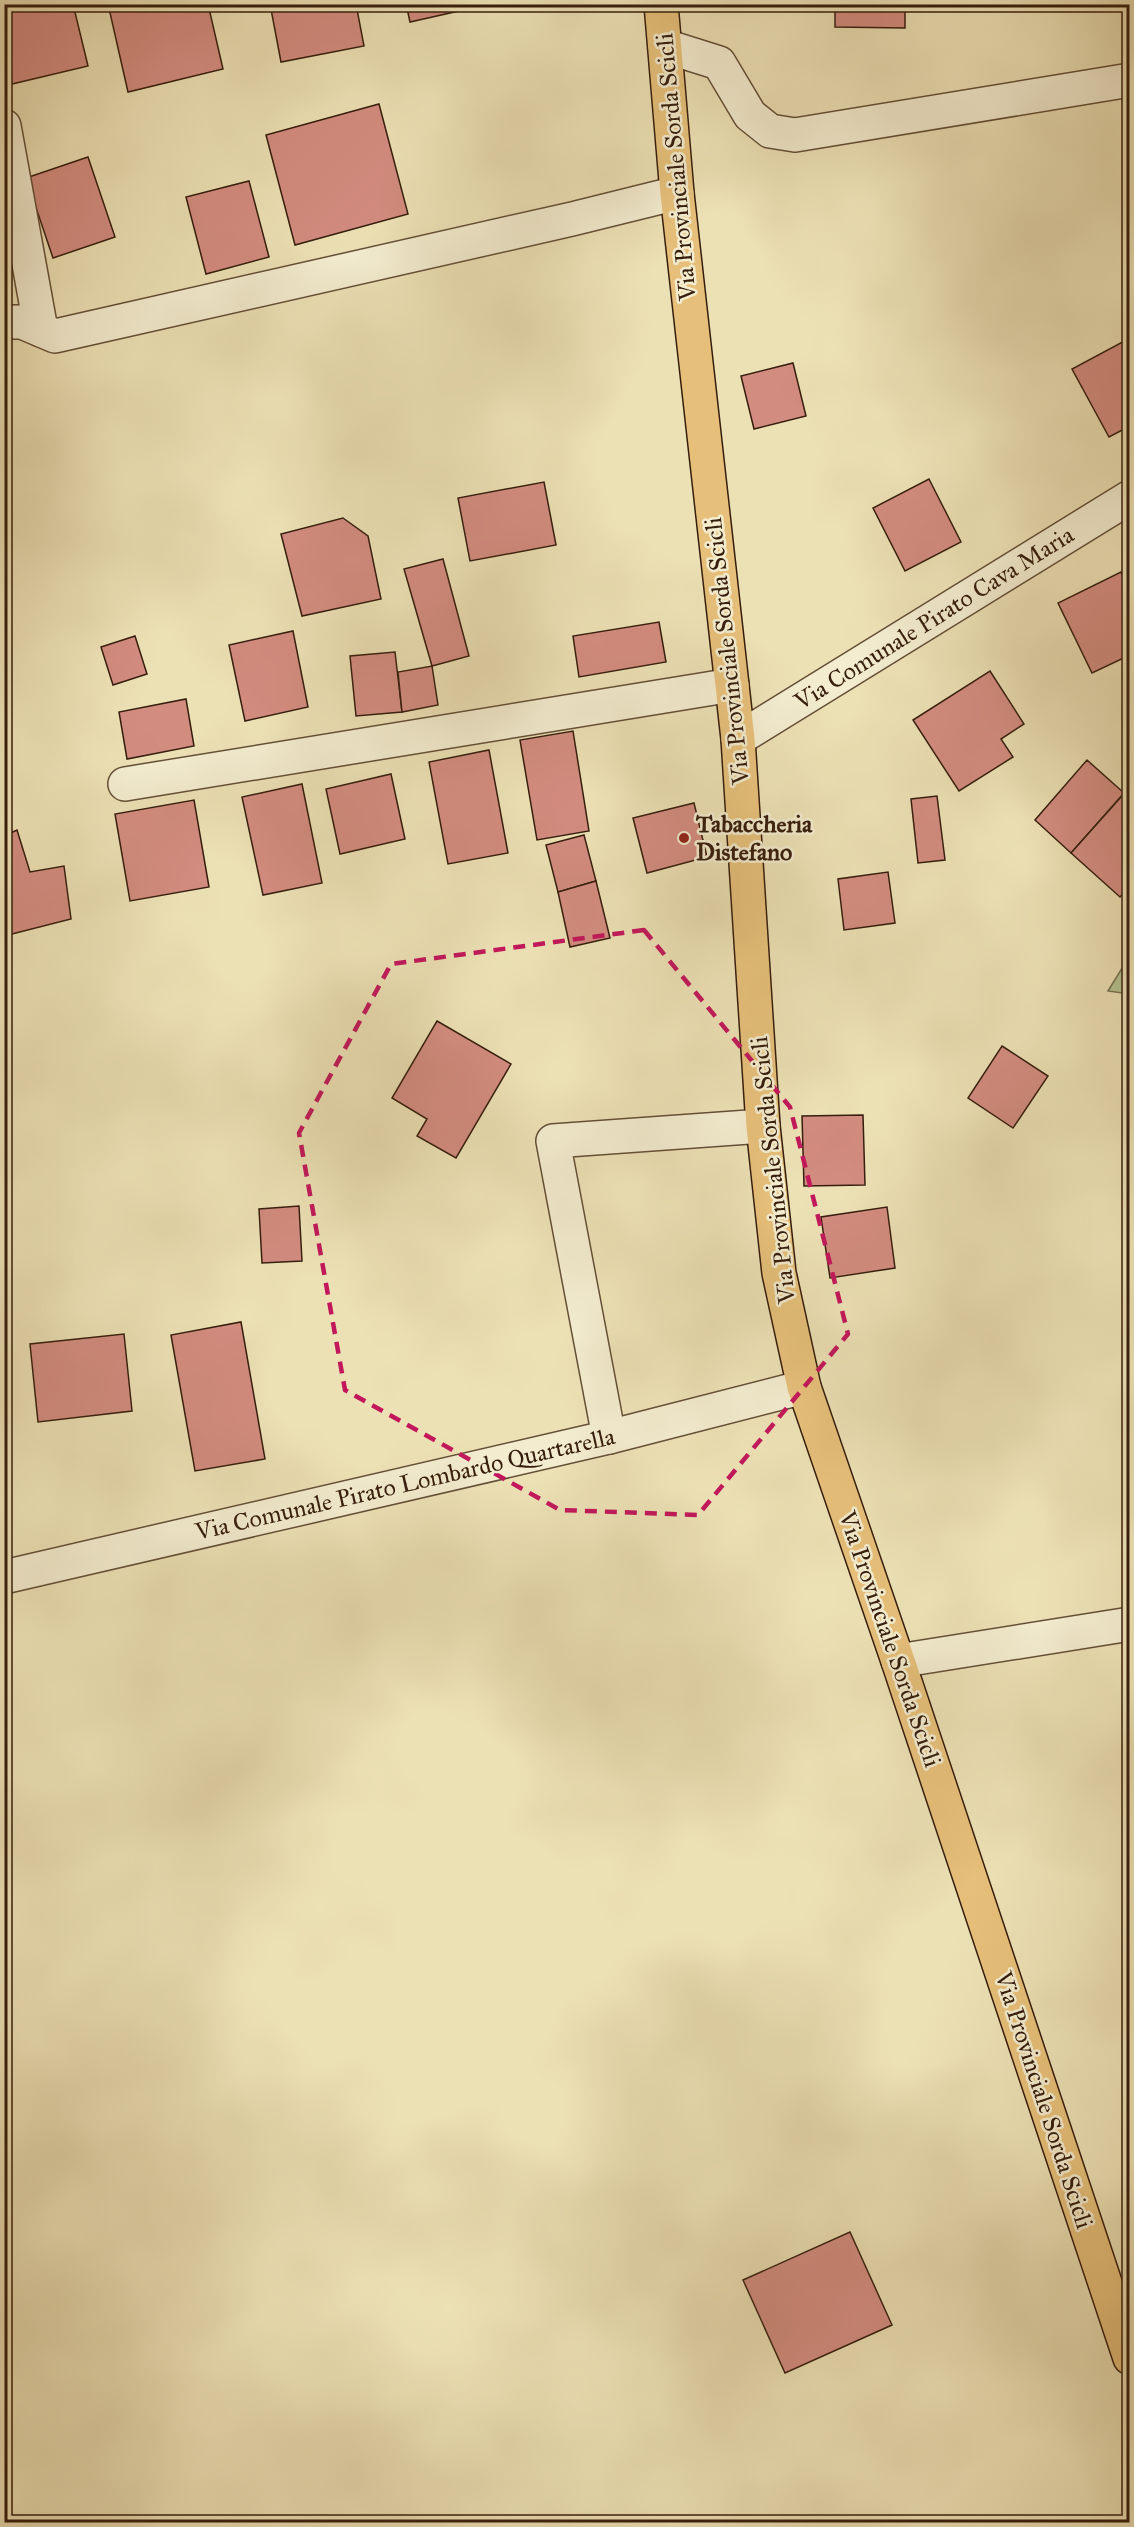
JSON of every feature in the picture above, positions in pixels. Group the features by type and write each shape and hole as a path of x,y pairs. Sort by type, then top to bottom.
{"main road":[{"name":"Via Provinciale Sorda Scicli","path":"661,4 676,194 738,739 763,1126 779,1273 804,1387 898,1661 1130,2358"}],"street":[{"path":"665,46 719,63 750,115 770,131 795,135 1130,80"},
{"path":"4,126 41,330"},
{"path":"4,322 22,322 55,336 676,194"},
{"name":"Via Comunale Pirato Cava Maria","path":"738,739 1130,497"},
{"path":"125,784 732,685"},
{"path":"609,1437 553,1141 763,1126"},
{"name":"Via Comunale Pirato Lombardo Quartarella","path":"4,1577 609,1437 804,1387"},
{"path":"898,1661 1130,1624"}],"highlighted area":[{"path":"644,930 790,1107 848,1334 698,1515 560,1510 345,1390 299,1133 391,964"}],"green space":[{"path":"1129,957 1129,994 1108,991"}],"building":[{"path":"4,4 73,4 88,66 12,84 4,52"},
{"path":"108,4 208,4 223,69 128,92"},
{"path":"270,4 356,4 364,46 281,62"},
{"path":"406,4 490,4 410,22"},
{"path":"835,4 905,4 905,28 835,27"},
{"path":"379,104 408,214 295,245 266,135"},
{"path":"88,157 115,237 53,258 26,178"},
{"path":"249,181 269,257 206,274 186,197"},
{"path":"1130,338 1130,426 1109,437 1072,369"},
{"path":"793,363 806,416 754,429 741,376"},
{"path":"929,479 961,542 905,571 873,508"},
{"path":"544,482 556,545 470,561 458,498"},
{"path":"343,518 368,536 381,599 302,616 281,534"},
{"path":"443,559 469,656 432,666 404,569"},
{"path":"1121,572 1130,591 1130,655 1092,673 1058,603"},
{"path":"659,622 666,662 579,677 573,636"},
{"path":"293,631 308,707 245,721 229,645"},
{"path":"135,636 147,674 113,685 101,647"},
{"path":"395,652 402,712 356,716 350,656"},
{"path":"432,666 438,705 402,712 398,672"},
{"path":"990,671 1024,724 1001,739 1013,757 959,791 913,720"},
{"path":"186,699 194,746 127,759 119,712"},
{"path":"573,731 589,831 537,840 520,740"},
{"path":"489,750 508,853 448,864 429,762"},
{"path":"1087,760 1124,793 1071,853 1035,820"},
{"path":"391,774 405,839 340,854 326,789"},
{"path":"302,784 322,883 263,895 242,797"},
{"path":"1130,787 1130,886 1120,897 1071,853"},
{"path":"937,796 945,860 918,863 911,799"},
{"path":"194,800 209,887 130,901 115,814"},
{"path":"694,803 707,857 647,873 633,818"},
{"path":"17,830 30,872 64,866 71,919 4,936 4,836"},
{"path":"584,835 596,881 558,892 546,845"},
{"path":"888,872 895,923 844,930 838,879"},
{"path":"596,881 610,938 570,947 558,892"},
{"path":"437,1021 511,1064 456,1158 417,1136 427,1119 392,1098"},
{"path":"1002,1046 1048,1076 1013,1128 968,1098"},
{"path":"863,1115 865,1185 804,1186 802,1116"},
{"path":"299,1206 302,1261 262,1263 259,1209"},
{"path":"887,1207 895,1268 830,1278 821,1217"},
{"path":"241,1322 265,1459 195,1471 171,1335"},
{"path":"124,1334 132,1411 38,1422 30,1344"},
{"path":"850,2232 892,2325 785,2373 743,2280"}],"place":[{"name":"Tabaccheria Distefano","path":"684,838"}]}
